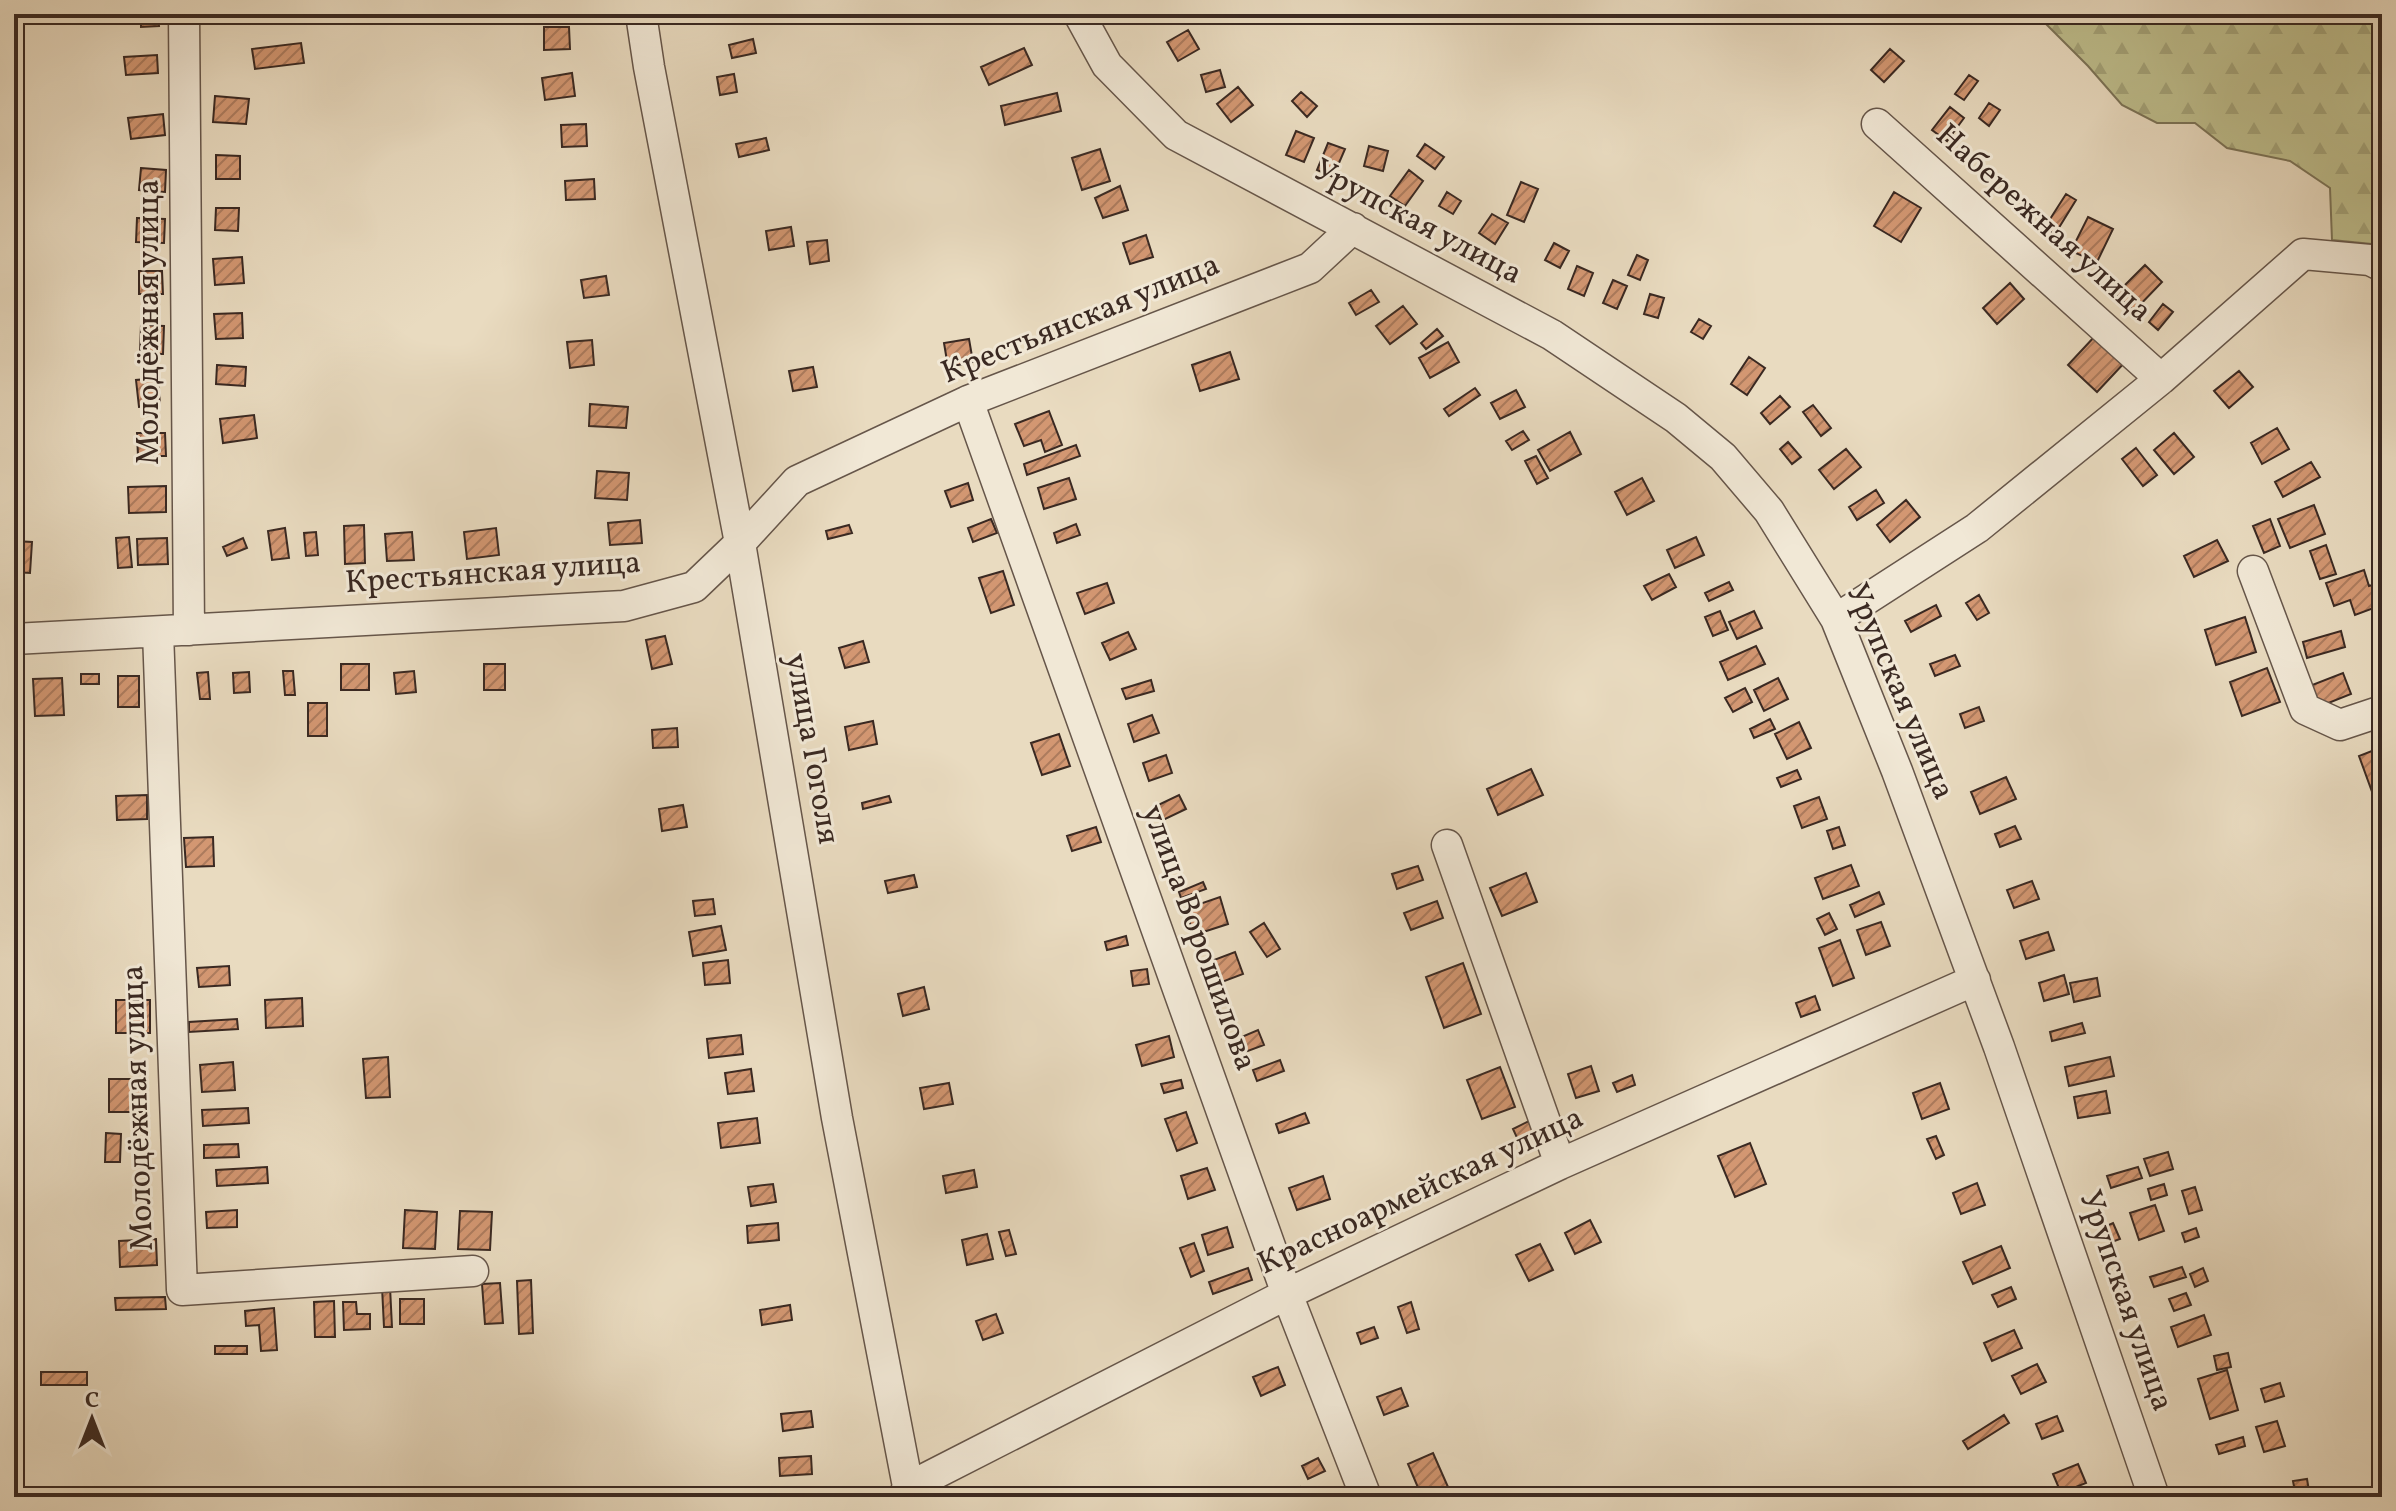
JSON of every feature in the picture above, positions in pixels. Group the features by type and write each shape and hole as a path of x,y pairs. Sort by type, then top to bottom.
{"street":[{"name":"Молодёжная улица","path":"184,14 189,630"},
{"name":"улица Гоголя","path":"641,14 740,543 837,1118 908,1492"},
{"name":"Урупская улица","path":"1079,14 1107,65 1176,135 1257,181 1353,228 1552,335 1676,418 1723,457 1769,511 1836,619 1897,771 1975,980 2154,1497"},
{"name":"Набережная улица","path":"1877,124 2161,379"},
{"name":"Крестьянская улица","path":"14,639 624,606 694,587 797,481 968,401 1310,268 1353,228"},
{"path":"1836,619 1977,528 2161,379 2303,254 2370,260 2382,266"},
{"name":"улица Ворошилова","path":"968,401 1287,1294 1366,1497"},
{"path":"2253,571 2305,709 2340,725 2382,711"},
{"name":"Молодёжная улица","path":"158,632 182,1290 473,1271"},
{"path":"1447,845 1560,1164"},
{"name":"Красноармейская улица","path":"908,1492 1287,1294 1560,1164 1975,980"}],"green space":[{"path":"2018,14 2382,14 2382,245 2332,240 2330,188 2290,161 2227,148 2195,123 2157,123 2122,105 2037,15"}],"building":[{"path":"141,14 158,14 159,26 141,27"},
{"path":"544,27 569,27 570,49 544,50"},
{"path":"1188,30 1199,49 1178,61 1167,42"},
{"path":"753,39 756,53 732,58 729,45"},
{"path":"301,43 304,63 255,69 252,49"},
{"path":"1024,48 1032,65 989,85 981,67"},
{"path":"1890,49 1904,61 1884,82 1871,70"},
{"path":"157,55 158,73 126,75 124,57"},
{"path":"1220,70 1225,87 1206,92 1201,75"},
{"path":"572,73 575,96 545,100 542,78"},
{"path":"734,74 737,92 720,95 717,77"},
{"path":"1969,75 1978,81 1964,100 1955,94"},
{"path":"1238,87 1253,105 1231,122 1217,104"},
{"path":"1301,92 1317,106 1307,117 1292,101"},
{"path":"1057,93 1061,111 1005,125 1001,106"},
{"path":"215,96 249,99 246,124 213,122"},
{"path":"1989,103 2000,110 1989,126 1979,118"},
{"path":"1950,107 1964,118 1947,141 1932,130"},
{"path":"163,114 165,135 131,139 128,118"},
{"path":"586,124 587,146 562,147 561,125"},
{"path":"1296,131 1314,138 1304,162 1286,155"},
{"path":"766,138 769,150 739,157 736,144"},
{"path":"1328,143 1345,149 1333,177 1317,170"},
{"path":"1425,144 1444,157 1435,169 1417,156"},
{"path":"1369,146 1388,151 1383,171 1364,166"},
{"path":"1100,149 1110,181 1082,190 1072,158"},
{"path":"216,155 240,156 240,179 216,179"},
{"path":"141,168 166,170 165,192 139,190"},
{"path":"1409,170 1423,181 1405,206 1390,196"},
{"path":"594,179 595,199 566,200 565,181"},
{"path":"1521,182 1538,189 1524,222 1507,215"},
{"path":"1120,186 1128,210 1103,218 1095,198"},
{"path":"1447,192 1461,201 1453,214 1439,206"},
{"path":"1894,192 1921,208 1901,242 1874,226"},
{"path":"2066,194 2076,200 2055,234 2045,227"},
{"path":"216,208 239,208 238,231 215,230"},
{"path":"1492,214 1508,223 1495,244 1479,233"},
{"path":"2088,217 2113,229 2097,262 2071,251"},
{"path":"137,218 165,219 164,243 136,242"},
{"path":"791,227 794,246 769,250 766,231"},
{"path":"1146,235 1153,257 1130,264 1123,243"},
{"path":"827,240 829,261 810,264 807,242"},
{"path":"1554,243 1569,251 1560,268 1545,260"},
{"path":"1637,255 1648,260 1640,280 1628,275"},
{"path":"242,257 244,283 215,285 213,259"},
{"path":"2145,265 2162,282 2134,311 2116,294"},
{"path":"1577,266 1593,273 1584,296 1568,289"},
{"path":"139,271 162,271 163,294 139,294"},
{"path":"606,276 609,295 584,298 581,280"},
{"path":"1613,280 1627,286 1617,309 1603,303"},
{"path":"2010,283 2024,299 1997,324 1983,308"},
{"path":"1371,290 1379,302 1356,315 1349,303"},
{"path":"1650,294 1664,298 1658,318 1644,314"},
{"path":"2163,304 2173,312 2158,330 2149,322"},
{"path":"1403,306 1417,324 1390,344 1376,326"},
{"path":"242,313 243,338 216,339 214,314"},
{"path":"1699,319 1711,326 1703,339 1691,332"},
{"path":"141,325 164,326 163,354 140,354"},
{"path":"1437,329 1443,336 1426,349 1421,343"},
{"path":"2096,335 2126,361 2097,392 2068,365"},
{"path":"969,339 973,362 948,367 944,343"},
{"path":"592,340 594,365 570,368 567,342"},
{"path":"1448,342 1459,362 1430,378 1419,358"},
{"path":"1230,352 1239,379 1200,391 1192,365"},
{"path":"1749,357 1765,368 1747,395 1731,384"},
{"path":"217,365 246,367 245,386 216,384"},
{"path":"813,367 817,387 793,391 789,371"},
{"path":"2239,371 2253,387 2229,408 2214,391"},
{"path":"158,378 160,405 139,407 136,380"},
{"path":"1475,388 1480,395 1449,416 1444,409"},
{"path":"1516,390 1525,407 1500,419 1491,403"},
{"path":"1780,396 1790,407 1770,424 1761,413"},
{"path":"590,404 628,407 626,428 589,426"},
{"path":"1813,405 1831,428 1821,436 1803,412"},
{"path":"1049,411 1062,445 1045,452 1041,440 1024,446 1015,424"},
{"path":"254,415 257,438 223,443 220,419"},
{"path":"2277,428 2289,449 2262,464 2251,443"},
{"path":"1523,431 1529,440 1512,450 1506,441"},
{"path":"1570,432 1581,454 1550,471 1538,450"},
{"path":"137,433 165,433 166,456 138,456"},
{"path":"2174,433 2194,457 2174,474 2154,450"},
{"path":"1788,442 1801,457 1792,464 1780,449"},
{"path":"1076,445 1080,456 1027,475 1024,464"},
{"path":"2136,448 2157,475 2143,486 2122,459"},
{"path":"1846,449 1861,467 1834,489 1819,470"},
{"path":"1536,456 1548,478 1537,484 1525,461"},
{"path":"2311,462 2320,477 2283,497 2275,482"},
{"path":"597,471 629,473 627,500 595,498"},
{"path":"1069,478 1076,499 1044,509 1038,488"},
{"path":"1642,478 1654,501 1627,515 1615,492"},
{"path":"968,483 973,500 951,507 945,491"},
{"path":"166,486 166,512 129,513 128,487"},
{"path":"1876,490 1884,503 1857,520 1849,507"},
{"path":"1906,500 1920,517 1890,542 1877,525"},
{"path":"2314,505 2325,534 2290,548 2278,519"},
{"path":"991,519 997,533 973,542 968,528"},
{"path":"2270,519 2280,546 2264,553 2253,526"},
{"path":"640,520 642,543 610,545 608,523"},
{"path":"1076,524 1080,535 1057,543 1054,533"},
{"path":"364,525 365,563 345,564 344,526"},
{"path":"849,525 852,533 828,539 826,531"},
{"path":"285,528 289,558 272,560 268,531"},
{"path":"496,528 499,555 467,559 464,532"},
{"path":"316,532 318,555 306,556 304,533"},
{"path":"412,532 414,560 387,561 385,534"},
{"path":"129,537 132,567 118,568 116,538"},
{"path":"1696,537 1704,555 1675,568 1667,550"},
{"path":"167,538 168,564 138,565 137,539"},
{"path":"243,538 247,548 227,556 223,547"},
{"path":"2217,540 2228,561 2194,577 2184,556"},
{"path":"14,541 32,542 30,573 14,572"},
{"path":"2326,545 2336,574 2320,579 2310,551"},
{"path":"2364,570 2369,586 2376,584 2382,605 2355,615 2350,600 2334,606 2326,583"},
{"path":"1003,571 1014,605 991,613 979,578"},
{"path":"1669,574 1676,587 1652,600 1644,586"},
{"path":"1729,582 1733,590 1709,601 1705,593"},
{"path":"1107,583 1114,603 1085,614 1077,593"},
{"path":"1979,595 1989,613 1977,620 1966,603"},
{"path":"1936,605 1941,616 1911,632 1905,621"},
{"path":"1720,611 1728,630 1713,636 1705,617"},
{"path":"1754,611 1762,628 1737,639 1729,622"},
{"path":"2245,617 2256,652 2216,665 2205,630"},
{"path":"2341,631 2345,647 2307,658 2303,642"},
{"path":"1128,632 1136,649 1110,660 1102,643"},
{"path":"665,636 672,664 652,669 646,640"},
{"path":"863,641 869,662 845,668 839,648"},
{"path":"1756,646 1765,664 1728,680 1720,662"},
{"path":"1955,655 1960,666 1935,676 1930,664"},
{"path":"341,664 369,664 369,690 341,690"},
{"path":"484,664 505,664 505,690 484,690"},
{"path":"2267,668 2280,702 2242,716 2230,682"},
{"path":"283,671 293,671 295,695 285,695"},
{"path":"414,671 416,692 396,694 394,673"},
{"path":"208,672 210,699 200,699 197,673"},
{"path":"249,672 250,692 234,693 233,673"},
{"path":"2343,673 2351,694 2316,708 2307,687"},
{"path":"81,674 99,674 99,684 81,684"},
{"path":"14,675 17,675 18,717 14,717"},
{"path":"118,676 139,676 139,707 118,707"},
{"path":"62,678 64,715 35,716 33,679"},
{"path":"1778,678 1788,699 1764,711 1754,690"},
{"path":"1151,680 1154,691 1126,699 1122,689"},
{"path":"1745,688 1752,702 1733,712 1725,698"},
{"path":"308,703 327,703 327,736 308,736"},
{"path":"1979,707 1984,721 1965,728 1960,714"},
{"path":"1152,715 1159,733 1134,742 1128,724"},
{"path":"1770,719 1775,729 1754,738 1750,729"},
{"path":"873,721 877,744 849,750 845,727"},
{"path":"1799,722 1811,748 1787,759 1775,734"},
{"path":"677,728 678,747 653,748 652,730"},
{"path":"1059,734 1070,766 1042,775 1031,743"},
{"path":"2382,747 2382,797 2375,800 2359,756"},
{"path":"1166,755 1172,773 1149,781 1143,763"},
{"path":"1531,769 1543,795 1498,815 1487,789"},
{"path":"1797,770 1801,779 1781,787 1777,778"},
{"path":"2006,777 2016,799 1980,814 1971,792"},
{"path":"147,795 147,819 117,820 116,796"},
{"path":"1179,795 1186,809 1161,821 1154,807"},
{"path":"889,796 891,802 863,809 862,803"},
{"path":"1819,797 1827,819 1802,828 1794,806"},
{"path":"683,805 687,827 662,831 659,809"},
{"path":"2015,826 2021,839 2000,847 1995,834"},
{"path":"1096,827 1101,842 1072,851 1067,836"},
{"path":"1839,827 1845,845 1833,849 1827,831"},
{"path":"213,837 214,866 186,867 184,838"},
{"path":"1851,865 1859,886 1823,899 1815,878"},
{"path":"1418,866 1423,880 1397,889 1392,874"},
{"path":"1526,873 1537,902 1502,916 1490,888"},
{"path":"914,875 917,887 888,893 885,881"},
{"path":"2032,881 2039,899 2014,908 2007,890"},
{"path":"1203,882 1206,889 1181,898 1179,892"},
{"path":"1879,892 1884,904 1855,917 1850,905"},
{"path":"1220,897 1228,924 1194,935 1185,909"},
{"path":"713,899 715,914 695,916 693,901"},
{"path":"1437,901 1443,918 1411,930 1404,913"},
{"path":"1829,913 1837,929 1825,935 1817,919"},
{"path":"1881,922 1890,946 1866,955 1857,930"},
{"path":"1264,923 1280,949 1267,957 1250,932"},
{"path":"721,926 726,950 693,956 689,932"},
{"path":"2048,932 2054,950 2026,959 2020,941"},
{"path":"1126,936 1128,945 1107,950 1105,942"},
{"path":"1840,940 1854,978 1833,986 1819,948"},
{"path":"1235,952 1243,974 1214,985 1206,963"},
{"path":"728,960 730,983 705,985 703,963"},
{"path":"1463,963 1481,1014 1444,1028 1426,977"},
{"path":"229,966 230,985 199,987 197,968"},
{"path":"1147,969 1149,984 1133,986 1131,971"},
{"path":"2064,975 2069,994 2044,1001 2039,983"},
{"path":"2097,978 2100,996 2074,1002 2070,983"},
{"path":"924,987 929,1009 903,1016 898,994"},
{"path":"1815,996 1820,1010 1801,1017 1796,1003"},
{"path":"302,998 303,1026 266,1028 265,1000"},
{"path":"116,1000 150,1000 150,1033 116,1033"},
{"path":"237,1019 238,1029 189,1032 189,1022"},
{"path":"2082,1023 2085,1033 2052,1041 2050,1032"},
{"path":"1258,1030 1264,1045 1237,1055 1232,1041"},
{"path":"741,1035 743,1054 709,1058 707,1039"},
{"path":"1169,1036 1174,1057 1142,1066 1136,1045"},
{"path":"388,1057 390,1097 366,1098 363,1059"},
{"path":"2110,1057 2114,1076 2069,1086 2065,1067"},
{"path":"1280,1060 1284,1071 1257,1081 1253,1070"},
{"path":"233,1062 235,1090 202,1092 200,1065"},
{"path":"1591,1066 1599,1091 1576,1098 1568,1074"},
{"path":"1500,1067 1515,1107 1482,1119 1467,1080"},
{"path":"751,1069 754,1091 728,1094 725,1073"},
{"path":"1632,1075 1635,1085 1617,1092 1613,1083"},
{"path":"109,1079 143,1079 143,1112 109,1112"},
{"path":"1181,1080 1183,1088 1164,1093 1161,1084"},
{"path":"949,1083 953,1104 924,1109 920,1088"},
{"path":"1940,1083 1949,1109 1922,1119 1913,1093"},
{"path":"2106,1091 2110,1113 2078,1118 2074,1097"},
{"path":"248,1108 249,1123 203,1126 202,1110"},
{"path":"1186,1112 1197,1143 1177,1151 1165,1119"},
{"path":"1305,1113 1309,1123 1279,1133 1276,1124"},
{"path":"757,1118 760,1143 721,1148 718,1123"},
{"path":"1529,1121 1535,1132 1518,1140 1513,1129"},
{"path":"106,1133 121,1134 120,1162 105,1162"},
{"path":"1936,1136 1944,1155 1936,1159 1927,1139"},
{"path":"1750,1143 1766,1184 1735,1197 1718,1156"},
{"path":"238,1144 239,1157 204,1158 204,1145"},
{"path":"2168,1152 2173,1169 2150,1176 2144,1159"},
{"path":"267,1167 268,1183 217,1186 216,1170"},
{"path":"2138,1167 2142,1178 2111,1188 2107,1176"},
{"path":"1207,1168 1215,1190 1188,1199 1181,1176"},
{"path":"974,1170 977,1187 946,1193 943,1176"},
{"path":"1323,1176 1330,1199 1297,1210 1289,1188"},
{"path":"1977,1183 1985,1205 1961,1214 1953,1193"},
{"path":"773,1184 776,1202 751,1206 748,1187"},
{"path":"2164,1184 2167,1195 2151,1200 2148,1189"},
{"path":"2195,1187 2202,1210 2189,1214 2182,1191"},
{"path":"2155,1205 2164,1231 2139,1240 2130,1213"},
{"path":"237,1210 237,1227 207,1228 206,1212"},
{"path":"405,1210 437,1212 435,1249 403,1248"},
{"path":"460,1211 492,1212 490,1250 458,1249"},
{"path":"1590,1220 1601,1242 1575,1254 1565,1233"},
{"path":"778,1223 779,1240 748,1243 747,1226"},
{"path":"2113,1223 2120,1239 2109,1243 2102,1228"},
{"path":"1227,1227 1233,1247 1208,1255 1202,1235"},
{"path":"2196,1228 2199,1237 2185,1242 2182,1233"},
{"path":"1009,1230 1016,1254 1006,1256 999,1232"},
{"path":"987,1234 993,1259 967,1265 962,1240"},
{"path":"156,1239 157,1265 120,1267 119,1241"},
{"path":"1194,1243 1204,1271 1191,1277 1180,1248"},
{"path":"1540,1244 1553,1270 1529,1281 1516,1255"},
{"path":"2001,1246 2010,1268 1973,1284 1963,1262"},
{"path":"2182,1267 2186,1277 2154,1287 2150,1277"},
{"path":"1248,1268 1252,1280 1213,1294 1209,1282"},
{"path":"2203,1268 2208,1281 2195,1287 2190,1274"},
{"path":"531,1280 533,1333 519,1334 517,1281"},
{"path":"500,1283 503,1323 485,1324 482,1284"},
{"path":"382,1287 390,1287 392,1327 384,1327"},
{"path":"2011,1287 2016,1299 1998,1307 1992,1295"},
{"path":"2186,1293 2191,1305 2174,1311 2169,1299"},
{"path":"165,1297 166,1309 116,1310 115,1298"},
{"path":"400,1299 424,1299 424,1324 400,1324"},
{"path":"334,1301 335,1337 315,1337 314,1302"},
{"path":"343,1302 356,1302 357,1314 370,1314 370,1329 344,1330"},
{"path":"1411,1302 1419,1329 1407,1333 1398,1307"},
{"path":"790,1305 792,1320 762,1325 760,1310"},
{"path":"274,1308 277,1350 261,1351 259,1325 246,1326 245,1311"},
{"path":"996,1314 1003,1333 983,1340 976,1321"},
{"path":"2204,1315 2211,1335 2178,1347 2171,1327"},
{"path":"1374,1327 1378,1338 1361,1344 1357,1333"},
{"path":"2014,1330 2022,1348 1992,1361 1984,1343"},
{"path":"215,1346 247,1346 247,1354 215,1354"},
{"path":"2228,1353 2231,1367 2217,1370 2214,1356"},
{"path":"2037,1364 2046,1382 2021,1394 2012,1376"},
{"path":"1278,1367 1285,1385 1261,1396 1253,1377"},
{"path":"2227,1370 2238,1410 2210,1419 2198,1379"},
{"path":"41,1372 87,1372 87,1385 41,1385"},
{"path":"2280,1383 2284,1396 2265,1402 2261,1389"},
{"path":"1401,1388 1408,1406 1384,1415 1377,1397"},
{"path":"811,1411 813,1427 783,1431 781,1414"},
{"path":"2004,1415 2009,1423 1968,1449 1963,1441"},
{"path":"2057,1416 2063,1431 2042,1439 2036,1424"},
{"path":"2277,1421 2285,1446 2264,1452 2256,1427"},
{"path":"2243,1437 2245,1446 2219,1454 2216,1445"},
{"path":"1433,1453 1448,1487 1422,1497 1408,1464"},
{"path":"811,1456 812,1474 780,1476 779,1458"},
{"path":"1318,1458 1325,1471 1308,1479 1302,1466"},
{"path":"2078,1464 2086,1483 2061,1493 2053,1474"},
{"path":"2307,1479 2310,1497 2296,1497 2293,1481"},
{"path":"1300,1487 1305,1495 1282,1497"}]}
